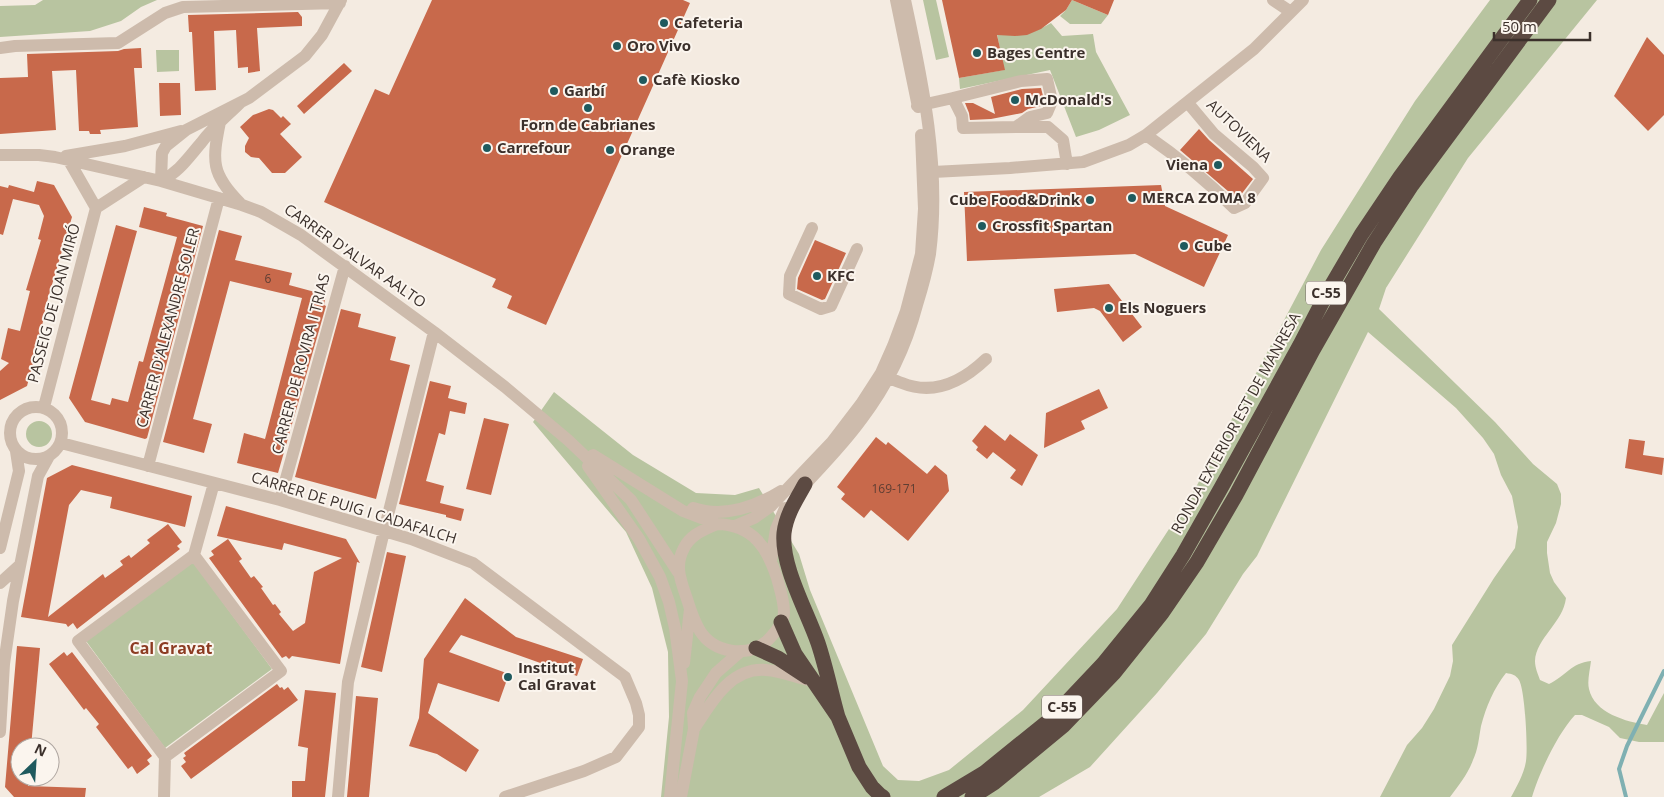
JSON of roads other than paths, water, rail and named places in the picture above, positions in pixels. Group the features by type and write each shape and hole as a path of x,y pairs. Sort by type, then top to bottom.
{"highway":[{"name":"RONDA EXTERIOR EST DE MANRESA","path":"930,797 950,794 984,773 1052,718 1103,664 1151,605 1217,496 1327,293 1361,235 1400,177 1530,0"},
{"name":"C-55","path":"972,797 994,783 1063,726 1114,673 1162,613 1196,562 1236,495 1313,350 1374,243 1412,185 1549,0"},
{"path":"798,484 784,534 785,553 818,644 838,717 859,767 872,787 884,797"},
{"path":"781,622 796,654 838,717"},
{"path":"749,649 778,658 814,682"},
{"path":"859,767 865,797"}],"street":[{"path":"885,375 906,311 921,254 924,230 921,105 896,0"},
{"path":"735,526 754,518 798,484 861,420 885,375 898,359 909,332 928,265 933,223 933,172 905,0"},
{"path":"1273,0 1290,12"},
{"path":"933,172 1083,162 1129,145 1146,135 1188,103 1254,49 1302,0"},
{"path":"0,48 118,42 165,13 183,8 341,1"},
{"path":"55,157 126,146 186,130 240,103 274,80 304,56 322,35 341,1"},
{"path":"921,105 1021,81 1047,79 1052,101 1047,113 1030,117 1016,126"},
{"path":"953,98 962,116 964,128 1048,127 1063,140 1066,164"},
{"path":"161,181 177,172 220,122 240,103"},
{"name":"AUTOVIENA","path":"1146,135 1173,153 1234,208 1245,203 1263,178 1253,167 1214,134 1188,103"},
{"path":"220,122 214,150 216,171 230,193 242,205"},
{"path":"161,181 162,154 166,146 186,130"},
{"name":"CARRER D'ALVAR AALTO","path":"0,155 55,157 161,181 242,205 280,222 345,266 434,332 568,440 631,500 678,572"},
{"name":"PASSEIG DE JOAN MIRÓ","path":"68,160 96,208"},
{"name":"PASSEIG DE JOAN MIRÓ","path":"0,548 20,471 16,450 5,426 19,412 27,408 35,406 44,407 96,208 144,177"},
{"name":"CARRER D'ALEXANDRE SOLER","path":"148,466 219,198"},
{"path":"812,228 790,276 789,294 821,310 831,306 857,249"},
{"name":"CARRER DE ROVIRA I TRIAS","path":"280,500 345,266"},
{"path":"338,797 348,682 434,332"},
{"path":"885,375 907,385 925,388 941,386 962,379 986,360"},
{"path":"16,450 32,459 41,459 54,452 61,443 63,436 61,422 57,416 44,407"},
{"name":"CARRER D'ALVAR AALTO","path":"568,440 665,501 683,511 717,524"},
{"name":"CARRER D'ALVAR AALTO","path":"568,440 639,538 660,577 669,602 675,628 682,681 670,797"},
{"name":"CARRER DE PUIG I CADAFALCH","path":"61,443 280,500 384,531 473,563 625,677 639,715 639,727 616,757 584,771 505,797"},
{"path":"0,732 2,682 12,608 38,476 49,456"},
{"path":"164,797 165,757 78,641 194,555 214,483"},
{"path":"665,501 701,510 728,513 771,497 798,484"},
{"path":"771,561 776,529 786,504 798,484"},
{"path":"14,494 22,486 30,488 33,500"},
{"path":"681,797 694,729 693,713 700,697 716,673 749,649 773,635 784,614 782,599 771,561 759,540 735,526 717,524 696,534 685,546 681,554 678,572 690,609 700,631 707,638 728,650 749,649"},
{"path":"165,757 281,671 194,555"},
{"path":"0,583 20,565"},
{"path":"682,681 690,609"},
{"path":"694,729 708,706 721,690 735,678 751,671 766,670 814,682"}],"waterway":[{"path":"1626,797 1619,769 1627,746 1664,671"}],"place":[{"name":"Cafeteria","path":"664,23"},
{"name":"Oro Vivo","path":"617,46"},
{"name":"Bages Centre","path":"977,53"},
{"name":"Cafè Kiosko","path":"643,80"},
{"name":"Garbí","path":"554,91"},
{"name":"McDonald's","path":"1015,100"},
{"name":"Forn de Cabrianes","path":"588,108"},
{"name":"Carrefour","path":"487,148"},
{"name":"Orange","path":"610,150"},
{"name":"Viena","path":"1218,165"},
{"name":"MERCA ZOMA 8","path":"1132,198"},
{"name":"Cube Food&Drink","path":"1090,200"},
{"name":"Crossfit Spartan","path":"982,226"},
{"name":"Cube","path":"1184,246"},
{"name":"KFC","path":"817,276"},
{"name":"Els Noguers","path":"1109,308"},
{"name":"Institut Cal Gravat","path":"508,677"}],"district":[{"name":"Cal Gravat","path":"171,648"}]}
